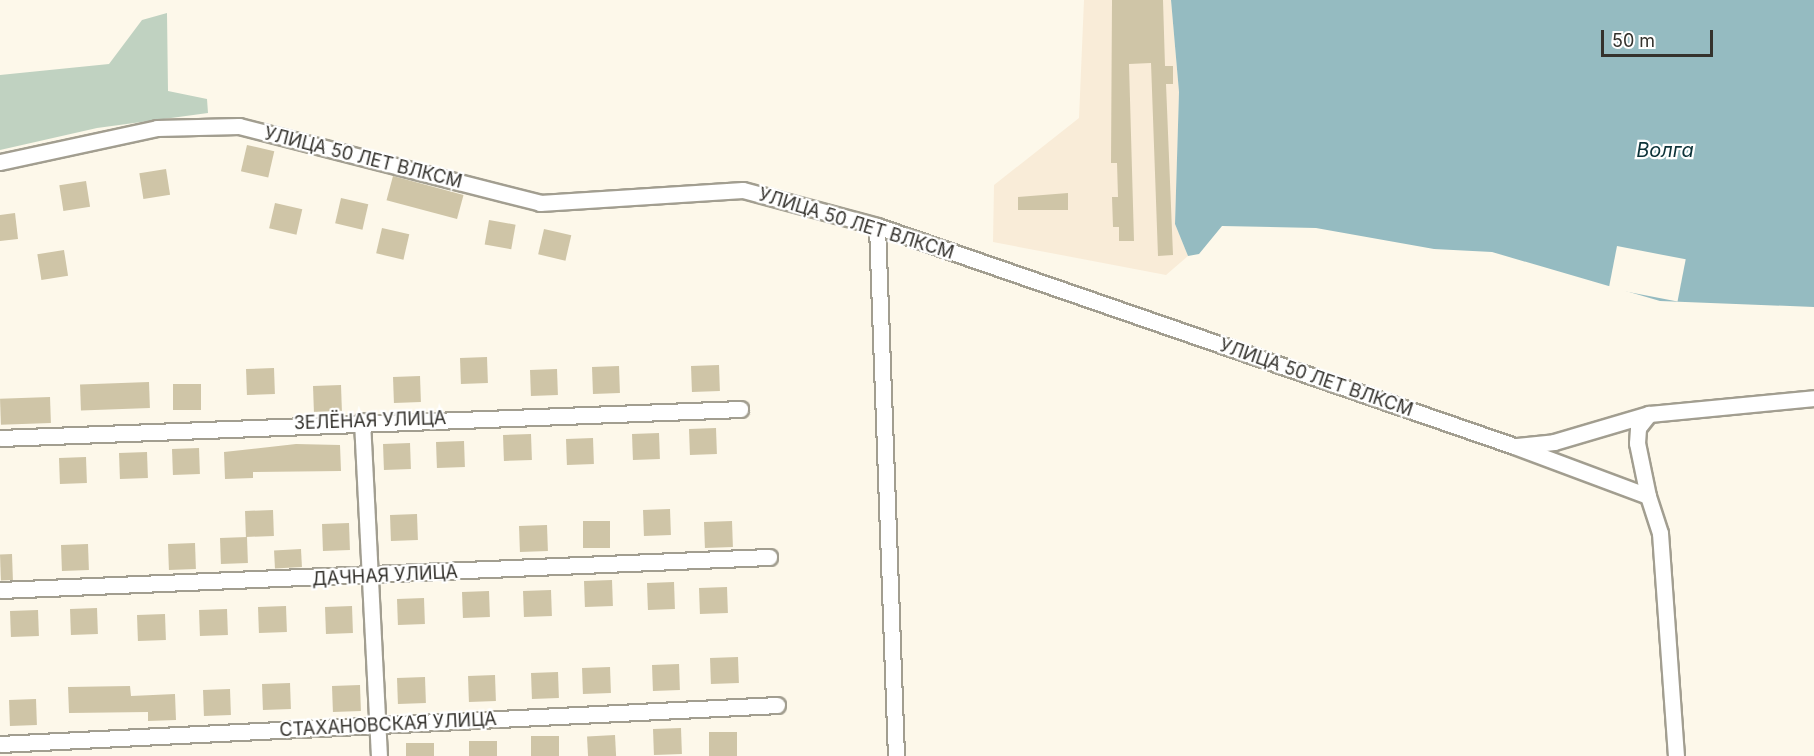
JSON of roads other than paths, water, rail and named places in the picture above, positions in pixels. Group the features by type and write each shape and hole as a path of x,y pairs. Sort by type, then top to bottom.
{"street":[{"name":"УЛИЦА 50 ЛЕТ ВЛКСМ","path":"0,162 157,128 239,126 540,203 743,190 877,226 1514,446 1648,496"},
{"path":"877,226 896,756"},
{"path":"1514,446 1554,442 1649,414 1814,398"},
{"name":"ЗЕЛЁНАЯ УЛИЦА","path":"0,438 362,421 740,409"},
{"path":"1649,414 1638,428 1637,443 1648,496 1660,532 1676,756"},
{"path":"362,421 379,756"},
{"name":"ДАЧНАЯ УЛИЦА","path":"0,590 370,577 769,557"},
{"name":"СТАХАНОВСКАЯ УЛИЦА","path":"0,744 777,705"}],"water":[{"name":"Волга","path":"1171,0 1814,0 1814,307 1660,301 1492,252 1434,249 1316,228 1222,226 1199,254 1188,256 1175,224 1179,92"}]}
